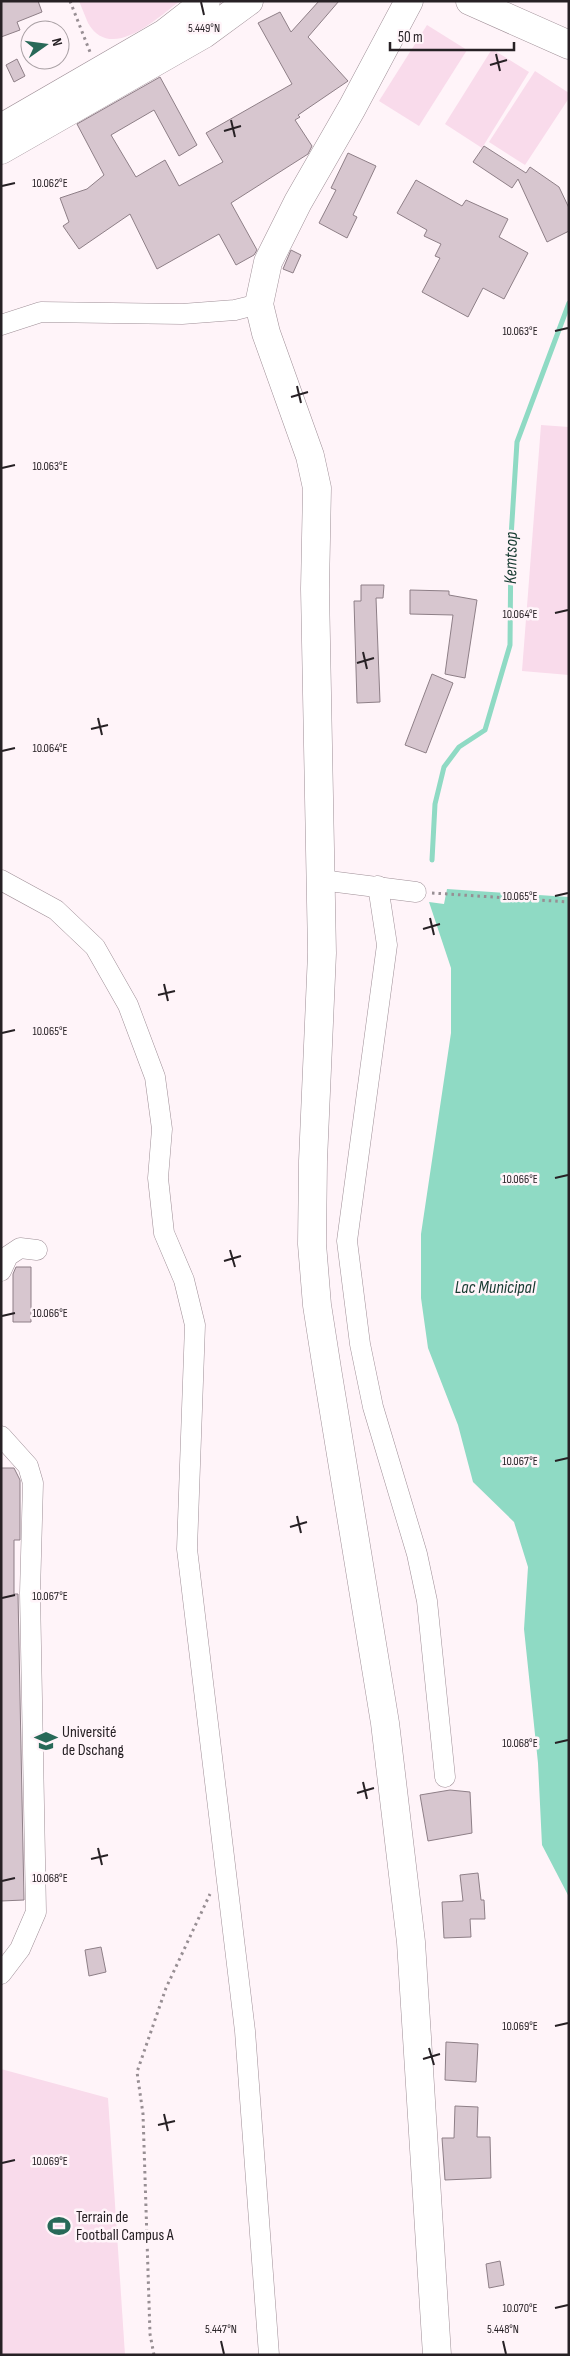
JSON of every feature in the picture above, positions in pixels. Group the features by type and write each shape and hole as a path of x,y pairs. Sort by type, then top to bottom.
{"main road":[{"path":"1,150 103,79 206,1"},
{"path":"1,128 103,79 204,34 250,1"},
{"path":"409,1 268,262 259,304 266,333 310,456 317,488 315,588 322,953 312,1244 317,1305 385,1723 410,1933 437,2355"},
{"path":"470,1 569,44"}],"street":[{"path":"1,325 41,312 182,314 235,310 259,304"},
{"path":"1,880 56,910 95,947 128,1005 155,1077 162,1129 158,1178 164,1233 184,1280 196,1325 187,1549 247,2050 269,2355"},
{"path":"321,880 416,892"},
{"path":"378,886 387,945 347,1241 360,1344 372,1407 417,1554 427,1601 445,1777"},
{"path":"1,1271 8,1256 20,1248 37,1250"},
{"path":"1,1436 28,1466 33,1484 30,1593 36,1912 20,1949 1,1974"}],"path":[{"path":"70,1 103,79"},
{"path":"416,892 569,902"},
{"path":"154,2355 150,2334 143,2114 137,2072 166,1988 207,1899 226,1865"}],"shaded area":[{"path":"79,1 180,1 147,26 134,33 121,38 109,39 98,34 88,23"},
{"path":"427,25 467,50 419,126 379,101"},
{"path":"492,49 529,72 482,148 445,124"},
{"path":"535,71 569,93 569,98 525,165 489,142"},
{"path":"541,425 569,427 569,675 522,671"},
{"name":"Terrain de Football Campus A","path":"1,2069 108,2098 125,2355 1,2355"}],"water":[{"name":"Lac Municipal","path":"447,889 569,897 569,1897 542,1845 538,1763 524,1629 528,1567 514,1522 473,1482 458,1425 428,1348 421,1298 421,1234 451,1033 451,968 429,902 444,904"}],"building":[{"path":"1,1 38,1 42,12 20,20 17,22 20,30 1,37"},
{"path":"319,1 339,1 308,37 348,81 298,115 300,117 295,120 312,146 308,154 231,203 257,250 254,255 236,265 219,234 157,269 130,214 79,249 63,226 69,222 60,198 87,189 104,175 77,124 160,77 197,145 179,156 154,110 111,135 136,177 165,160 179,186 223,162 206,133 292,84 258,23 280,12 291,32"},
{"path":"17,59 20,70 22,70 25,76 14,82 6,65"},
{"path":"484,146 526,173 530,167 559,187 569,208 569,231 547,242 518,179 512,188 473,162"},
{"path":"348,153 376,166 353,215 357,217 347,238 319,223 336,190 331,188"},
{"path":"416,180 462,206 466,200 508,219 499,237 528,253 504,299 483,288 468,317 422,292 440,258 435,256 441,244 424,236 427,230 397,213"},
{"path":"291,250 301,255 293,273 283,269"},
{"path":"361,585 384,585 383,598 376,598 380,702 357,703 354,601 361,601"},
{"path":"410,590 449,591 449,595 477,600 465,678 445,674 453,615 410,614"},
{"path":"432,674 453,683 426,753 405,745"},
{"path":"16,1267 31,1267 31,1322 13,1322 13,1274"},
{"path":"1,1468 14,1468 20,1480 20,1540 14,1540 14,1594 18,1594 24,1900 1,1901"},
{"path":"450,1790 470,1792 472,1833 428,1841 420,1795"},
{"path":"478,1873 481,1900 484,1900 485,1919 470,1919 471,1937 444,1938 442,1902 463,1901 460,1875"},
{"path":"101,1947 106,1972 89,1976 85,1950"},
{"path":"446,2042 478,2044 476,2082 445,2080"},
{"path":"455,2106 478,2107 477,2137 490,2137 491,2178 445,2180 442,2138 454,2138"},
{"path":"500,2261 504,2285 489,2288 486,2264"}],"waterway":[{"name":"Kemtsop","path":"432,860 435,804 444,767 459,747 485,730 510,645 511,537 517,442 569,303"}],"place":[{"name":"Université de Dschang","path":"46,1741"},
{"name":"Terrain de Football Campus A","path":"59,2226"}]}
